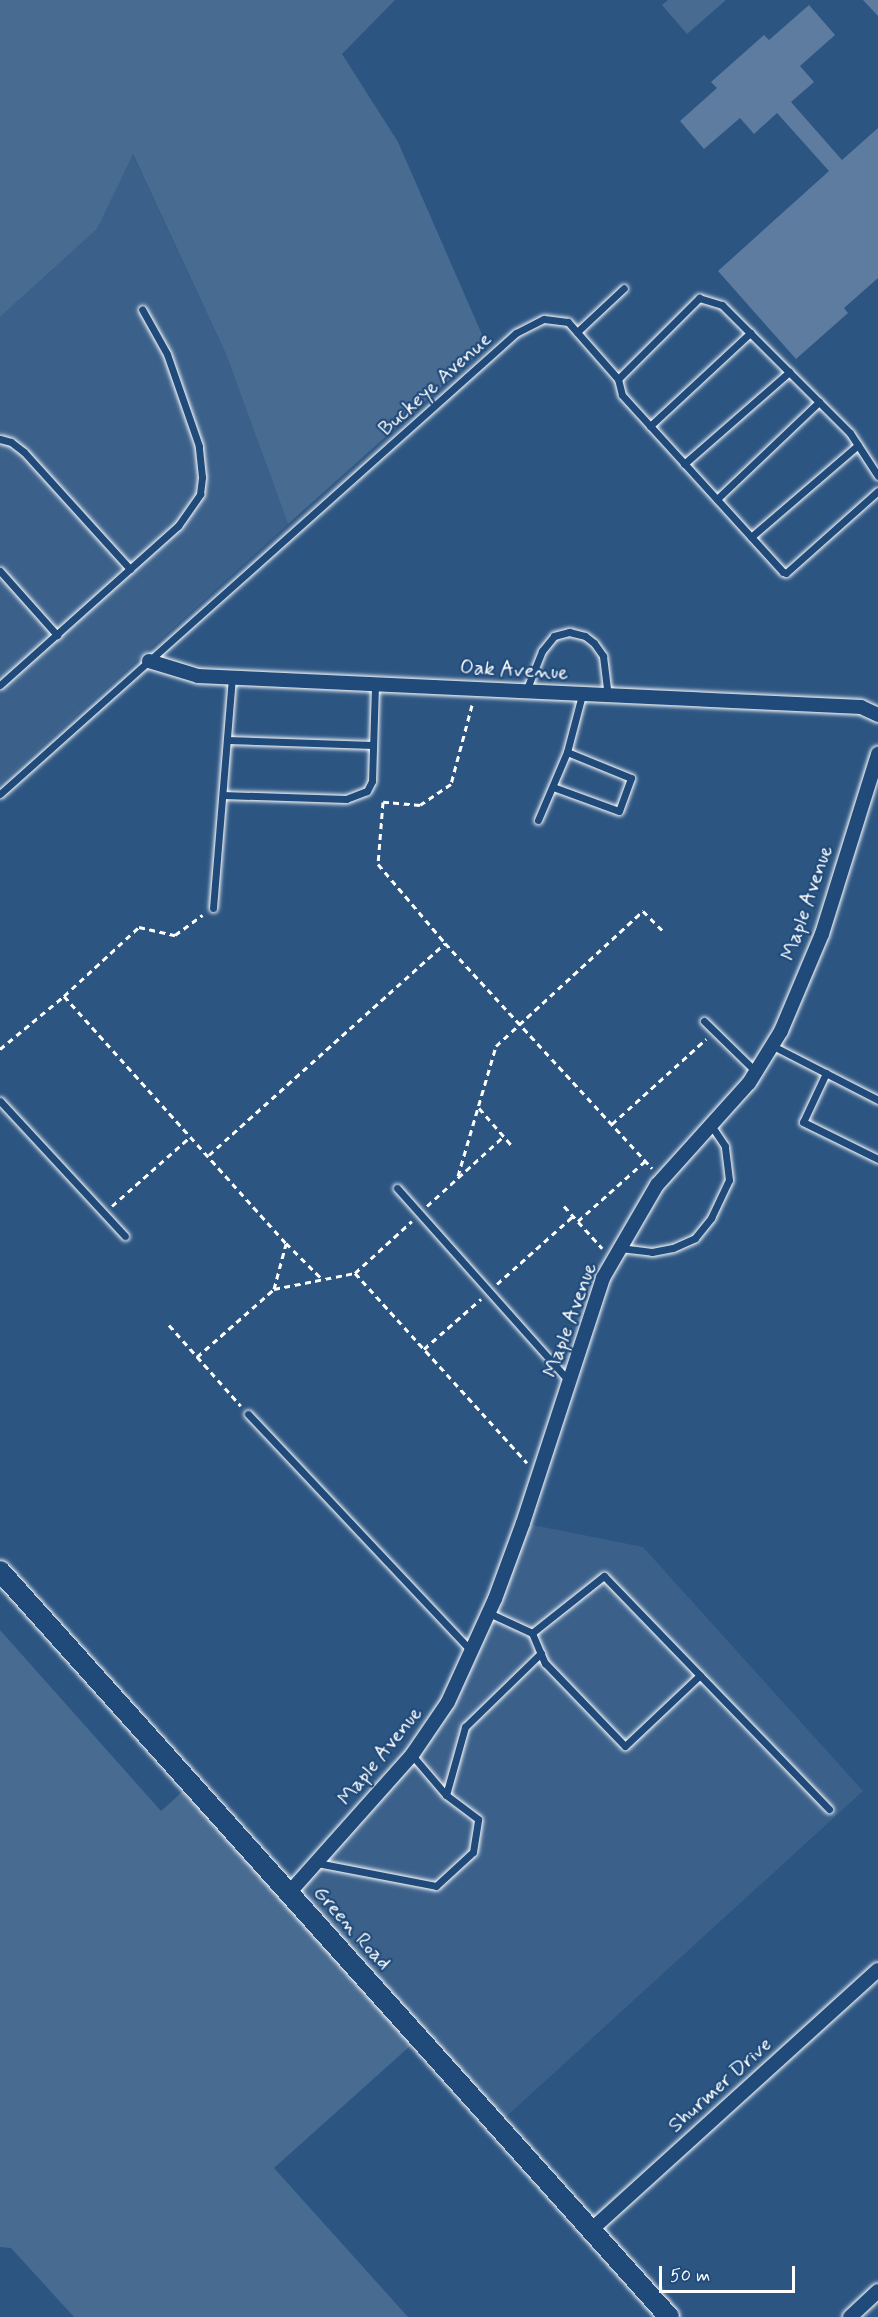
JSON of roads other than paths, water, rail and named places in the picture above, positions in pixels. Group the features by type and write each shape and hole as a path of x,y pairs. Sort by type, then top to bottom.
{"main road":[{"name":"Green Road","path":"0,1570 669,2317"}],"street":[{"name":"Oak Avenue","path":"149,661 198,676 861,707 878,715"},
{"name":"Maple Avenue","path":"289,1893 412,1755 448,1702 489,1613 538,1476 603,1278 662,1179 750,1083 781,1031 822,934 878,754"},
{"name":"Shurmer Drive","path":"591,2230 878,1970"},
{"path":"850,2317 878,2291"}],"lane":[{"path":"577,332 624,288"},
{"path":"618,379 699,298 722,305 850,433 878,476"},
{"path":"0,686 178,526 200,494 202,477 199,446 184,397 167,354 142,309"},
{"name":"Buckeye Avenue","path":"0,794 516,333 544,319 568,322 618,379 622,395 786,573 878,491"},
{"path":"650,426 750,333"},
{"path":"684,464 789,372"},
{"path":"717,499 819,402"},
{"path":"0,440 11,442 24,452 130,569"},
{"path":"751,537 858,444"},
{"path":"0,571 57,635"},
{"path":"526,691 542,651 554,636 569,632 585,636 594,642 603,656 608,695"},
{"path":"213,908 232,678"},
{"path":"223,795 346,799 367,790 372,781 375,684"},
{"path":"538,820 567,752 582,695"},
{"path":"227,740 373,745"},
{"path":"554,787 619,811 631,778 567,752"},
{"path":"704,1021 756,1072"},
{"path":"772,1046 878,1100"},
{"path":"826,1073 803,1122 878,1159"},
{"path":"0,1101 125,1236"},
{"path":"620,1248 652,1252 673,1248 695,1238 711,1218 729,1180 725,1146 711,1125"},
{"path":"397,1188 569,1381"},
{"path":"248,1414 471,1651"},
{"path":"532,1633 604,1576 829,1809"},
{"path":"489,1613 532,1633 545,1663 625,1746 699,1675"},
{"path":"446,1795 465,1726 541,1653"},
{"path":"317,1863 436,1886 473,1852 478,1819 446,1795 412,1755"}]}
